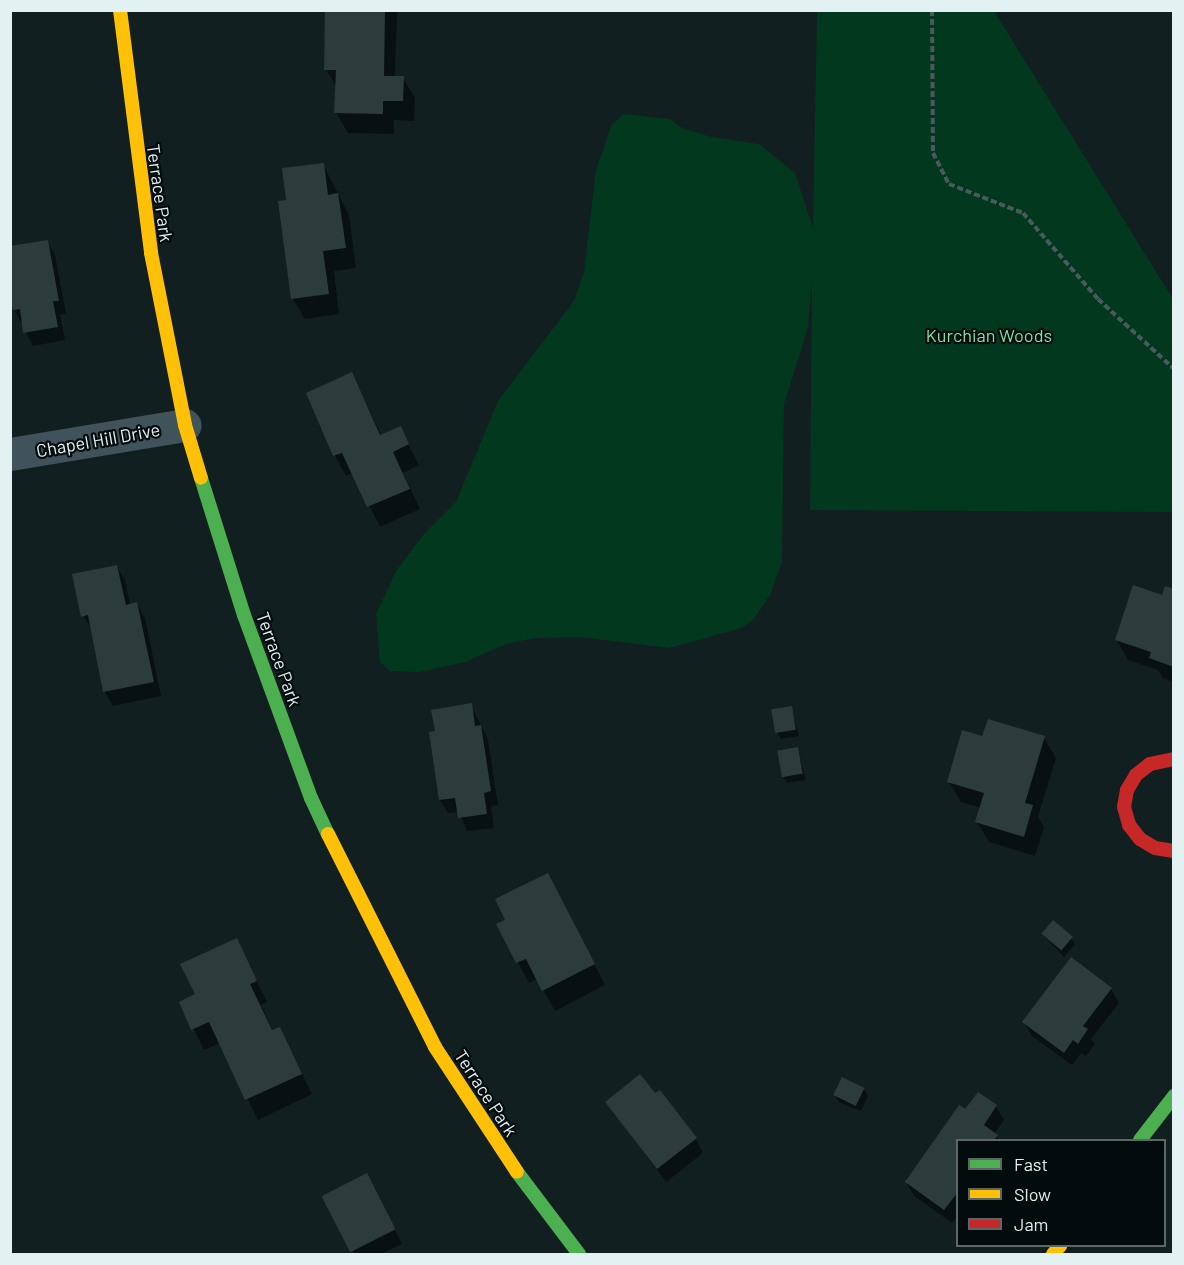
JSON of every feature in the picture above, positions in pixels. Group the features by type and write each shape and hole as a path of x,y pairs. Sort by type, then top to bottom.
{"street":[{"name":"Terrace Park","path":"120,10 151,253 185,425 220,548 311,798 435,1047 488,1131 579,1254"},
{"name":"Chapel Hill Drive","path":"10,454 185,425"},
{"path":"1173,759 1150,764 1136,775 1127,790 1125,807 1129,825 1140,839 1155,848 1173,851"},
{"path":"1141,1139 1173,1096"}],"path":[{"path":"932,10 933,153 949,184 1023,213 1098,299 1173,369"}],"green space":[{"name":"Kurchian Woods","path":"817,11 994,11 1173,299 1173,512 810,510 812,279 808,328 784,404 782,561 771,593 754,619 742,628 669,648 580,637 535,638 506,644 465,662 419,672 390,671 380,662 376,614 396,571 424,534 456,502 498,401 574,301 584,272 596,170 612,124 624,114 670,119 682,128 711,137 759,144 795,173 813,228"}],"building":[{"path":"325,10 385,10 384,76 404,76 403,101 383,101 383,114 334,113 336,70 324,70"},
{"path":"324,163 328,195 338,193 346,248 323,251 329,294 291,299 278,201 286,200 282,168"},
{"path":"48,240 59,301 53,301 58,327 23,333 20,309 13,310 10,298 10,246"},
{"path":"352,372 380,435 401,426 409,444 393,452 410,489 367,507 342,453 333,456 306,393"},
{"path":"117,565 126,605 137,602 154,682 103,692 88,615 81,617 72,574"},
{"path":"1133,585 1162,595 1165,586 1174,589 1174,667 1149,658 1151,652 1115,640"},
{"path":"472,703 475,726 481,725 491,791 484,793 487,814 458,818 455,798 439,800 429,732 435,731 431,710"},
{"path":"792,706 796,730 775,733 771,709"},
{"path":"988,719 1045,736 1025,803 1033,805 1024,837 975,822 984,793 947,782 962,730 982,736"},
{"path":"798,747 803,774 782,777 777,751"},
{"path":"548,873 595,964 542,991 526,959 516,963 496,924 505,920 495,899"},
{"path":"1053,920 1073,937 1061,951 1041,934"},
{"path":"237,938 257,981 250,984 272,1030 280,1027 302,1074 245,1100 209,1022 191,1030 179,1002 195,994 180,964"},
{"path":"1071,957 1112,988 1083,1026 1088,1029 1078,1044 1073,1040 1064,1053 1022,1022"},
{"path":"640,1074 655,1093 660,1090 697,1138 657,1169 605,1102"},
{"path":"842,1077 864,1088 856,1106 833,1095"},
{"path":"978,1092 997,1105 984,1125 998,1135 995,1139 956,1139 956,1195 944,1210 905,1182 959,1105 965,1109"},
{"path":"367,1173 396,1229 350,1252 322,1196"}],"traffic: fast":[{"path":"201,478 244,615 311,798 328,834"},
{"path":"1141,1139 1174,1096"},
{"path":"517,1172 579,1254"}],"traffic: slow":[{"path":"120,10 151,253 185,425 201,478"},
{"path":"328,834 435,1047 517,1172"},
{"path":"1053,1254 1059,1247"}],"traffic: jam":[{"path":"1174,759 1150,764 1136,775 1127,790 1124,807 1129,825 1140,839 1155,848 1174,851"}]}
